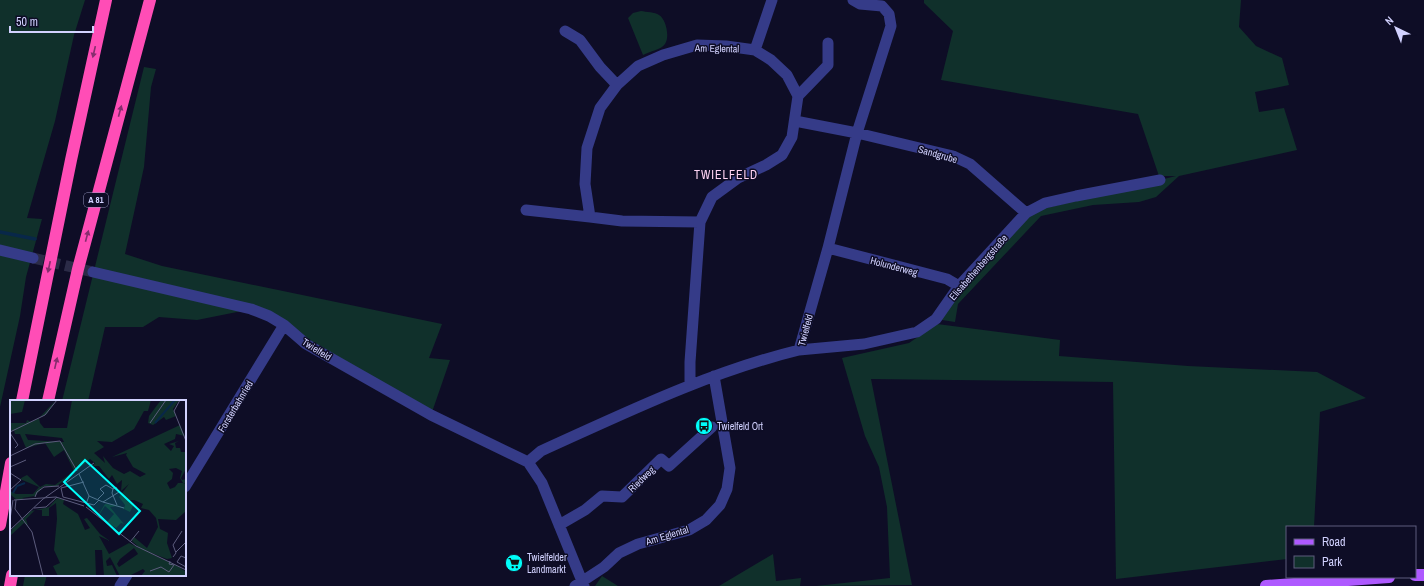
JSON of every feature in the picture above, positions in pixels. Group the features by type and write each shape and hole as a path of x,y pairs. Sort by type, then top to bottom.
{"highway":[{"path":"22,400 66,183 106,0"},
{"name":"A 81","path":"48,400 78,269 150,0"},
{"path":"0,525 10,469"},
{"path":"10,586 12,576"}],"main road":[{"path":"1266,586 1375,578"}],"street":[{"path":"755,50 772,0"},
{"name":"Twielfeld","path":"93,272 251,309 269,316 284,325 306,344 430,415 528,462 541,451 690,384 759,360 799,350 828,248 857,134 891,26 889,14 882,6 860,4 853,0"},
{"path":"565,31 580,40 600,67 617,85"},
{"path":"690,384 690,362 700,222 712,197 738,178 766,165 782,155 792,136 798,96 828,65 828,43"},
{"name":"Am Eglental","path":"590,217 585,184 587,148 600,108 617,85 638,66 663,55 697,45 726,46 755,50 771,60 787,75 798,96"},
{"path":"795,121 857,134"},
{"name":"Sandgrube","path":"857,134 959,159 970,164 1026,213"},
{"name":"Elisabethenbergstraße","path":"799,350 864,344 917,332 936,319 959,286 1026,213 1045,203 1160,180"},
{"path":"526,210 622,221 700,222"},
{"name":"Holunderweg","path":"828,248 947,279 959,286"},
{"path":"0,250 33,258"},
{"name":"Forsterbahnried","path":"186,485 284,325"},
{"name":"Am Eglental","path":"580,584 604,567 619,553 638,544 689,530 706,520 720,505 727,489 730,468 714,376"},
{"name":"Riedweg","path":"559,525 585,510 602,496 622,497 661,459 669,466 712,427"},
{"path":"528,462 542,483 580,584"},
{"path":"120,586 126,576"}],"green space":[{"path":"0,0 85,0 74,35 55,121 27,218 42,219 26,277 20,316 0,407"},
{"path":"924,0 1241,0 1239,27 1256,46 1282,58 1289,85 1255,92 1259,112 1284,108 1297,150 1179,176 1156,197 1139,202 1093,205 1041,216 958,304 955,322 936,319 1026,213 1176,176 1159,176 1138,114 941,80 953,31 924,3"},
{"path":"641,11 659,15 664,20 667,33 666,41 663,46 643,55 628,18 633,13"},
{"path":"144,67 156,69 151,87 144,167 125,254 162,266 442,324 429,358 450,360 431,415 252,309 197,320 159,317 143,327 105,327 88,400 62,400"},
{"path":"937,324 1060,340 1059,356 1188,366 1317,372 1366,398 1320,412 1314,526 1286,526 1286,559 1116,579 1113,382 871,379 912,585 816,586 890,578 887,507 879,467 865,436 842,358 909,343"},
{"path":"773,554 776,581 801,578 800,586 719,586"},
{"path":"25,576 47,576 44,586 23,586"},
{"path":"602,576 618,586 595,586"}],"waterway":[{"path":"0,232 35,239"}],"tunnel":[{"path":"33,258 93,272"}],"place":[{"name":"Twielfeld Ort","path":"704,426"},
{"name":"Twielfelder Landmarkt","path":"514,563"}],"district":[{"name":"TWIELFELD","path":"726,175"}]}
